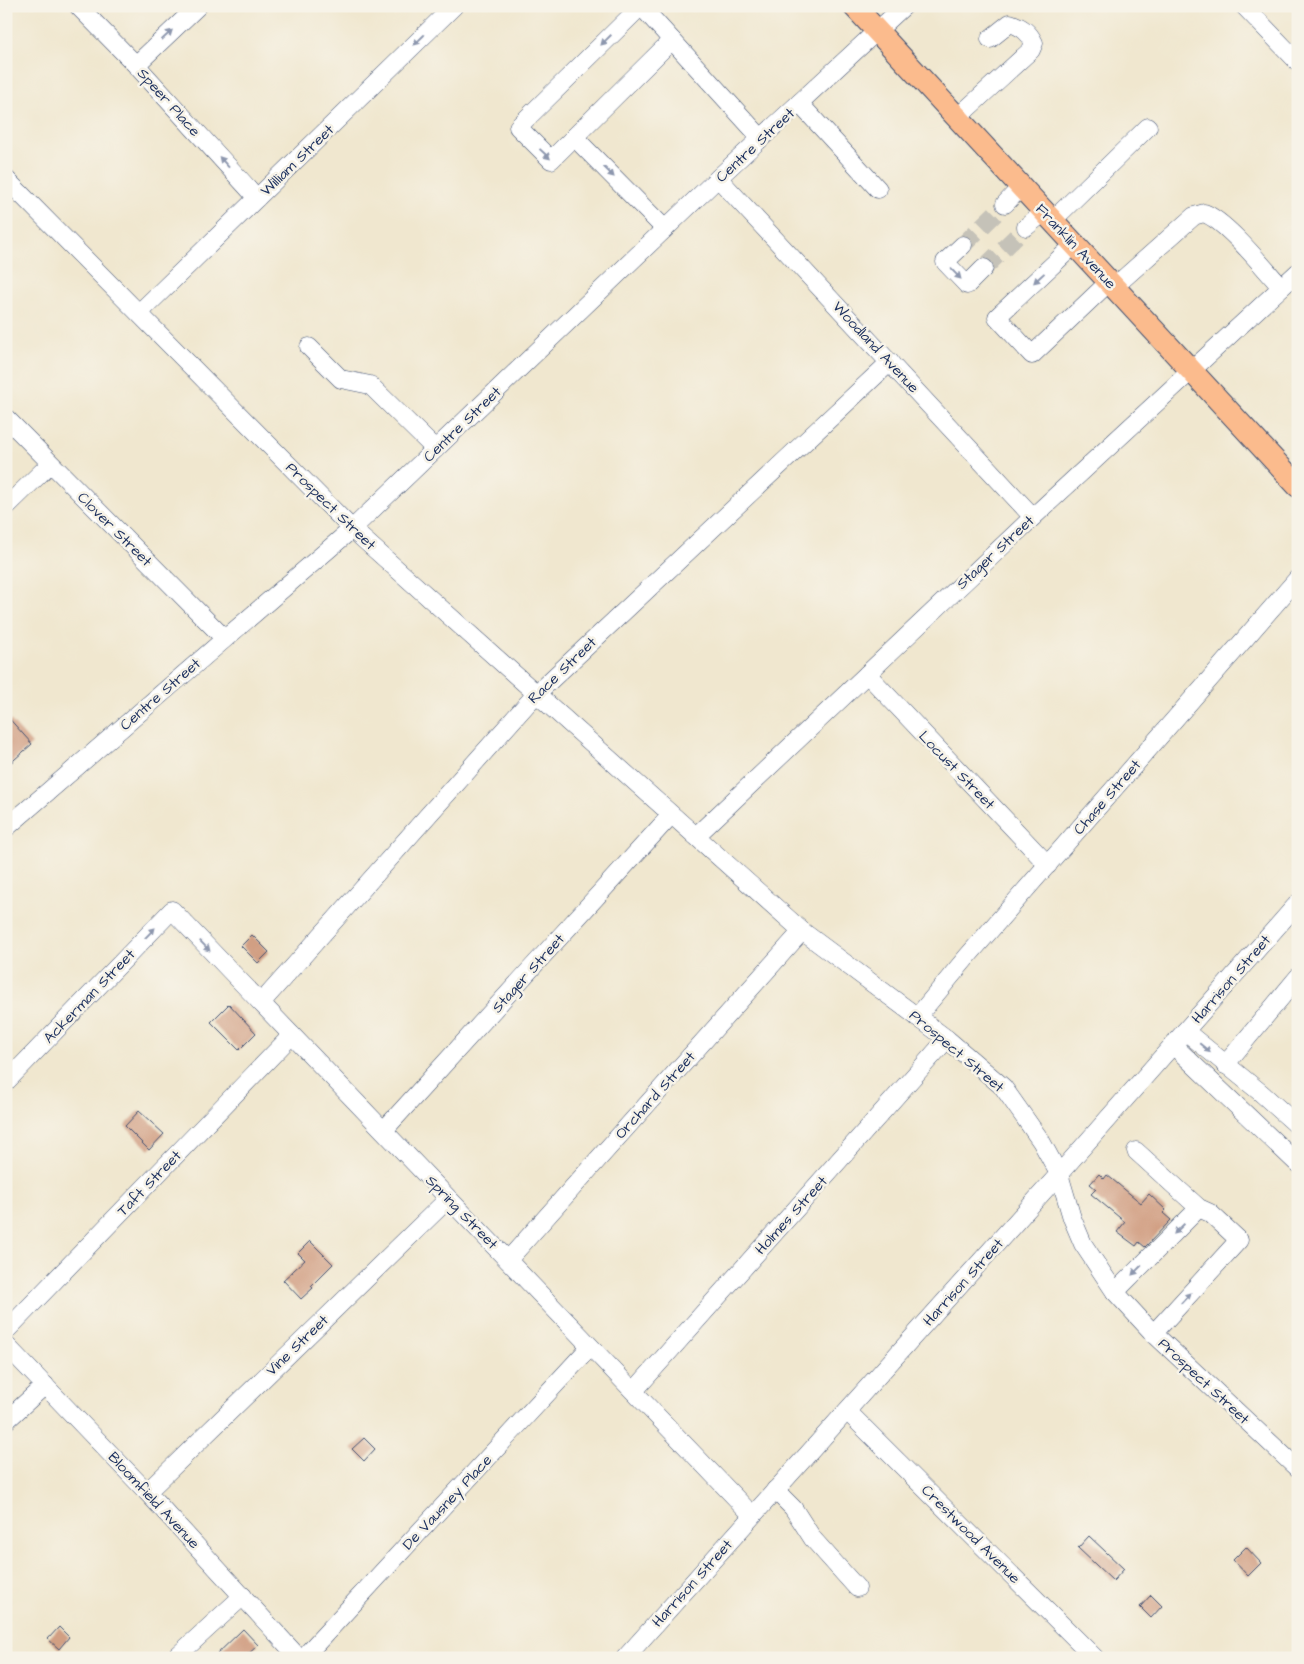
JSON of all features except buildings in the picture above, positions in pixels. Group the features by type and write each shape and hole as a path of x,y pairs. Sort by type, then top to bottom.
{"main road":[{"name":"Franklin Avenue","path":"854,6 1298,486"}],"street":[{"path":"136,65 198,6"},
{"name":"William Street","path":"139,313 454,6"},
{"path":"672,40 551,160 518,127 641,6 762,138"},
{"name":"Centre Street","path":"6,828 352,529 718,178 904,6"},
{"path":"1244,6 1298,62"},
{"name":"Speer Place","path":"79,7 136,65 257,198"},
{"path":"957,118 1031,50 1034,43 1031,36 1020,26 1010,24 990,39"},
{"path":"799,104 878,189"},
{"path":"1026,227 1048,216 1148,127"},
{"path":"574,137 665,229"},
{"name":"Woodland Avenue","path":"718,178 1033,516"},
{"name":"Prospect Street","path":"6,179 352,529 802,931 947,1039 1004,1087 1041,1141 1059,1174 1072,1218 1083,1244 1115,1292 1153,1334 1298,1469"},
{"path":"1005,204 1021,187"},
{"path":"1074,245 997,317 1032,355 1111,285 1194,216 1204,213 1210,215 1238,240 1282,287"},
{"path":"963,245 945,262 967,285 984,268"},
{"name":"Stager Street","path":"696,836 1033,516 1298,272"},
{"path":"309,347 341,379 370,385 435,449"},
{"name":"Race Street","path":"261,1003 536,694 890,362"},
{"name":"Clover Street","path":"6,418 224,638"},
{"path":"6,508 50,464"},
{"name":"Chase Street","path":"917,1017 966,958 1298,578"},
{"name":"Locust Street","path":"867,674 1048,865"},
{"name":"Stager Street","path":"384,1130 672,815"},
{"name":"Spring Street","path":"172,910 752,1515"},
{"name":"Ackerman Street","path":"6,1082 172,910"},
{"name":"Harrison Street","path":"625,1658 1185,1031 1294,913"},
{"name":"Orchard Street","path":"508,1260 802,931"},
{"path":"1226,1065 1298,977"},
{"path":"1185,1031 1260,1092 1298,1126"},
{"name":"Taft Street","path":"6,1331 292,1035"},
{"name":"Holmes Street","path":"634,1391 947,1039"},
{"path":"1173,1045 1298,1164"},
{"path":"1136,1151 1198,1208 1210,1213 1240,1240 1153,1334"},
{"name":"Vine Street","path":"147,1492 448,1199"},
{"path":"1115,1292 1198,1208"},
{"name":"Bloomfield Avenue","path":"6,1345 147,1492 299,1658"},
{"name":"De Vausney Place","path":"303,1658 590,1347"},
{"path":"6,1421 45,1386"},
{"name":"Crestwood Avenue","path":"847,1411 1094,1658"},
{"path":"775,1490 857,1588"},
{"path":"175,1658 243,1596"}],"tunnel":[{"path":"963,245 1005,204"},
{"path":"984,268 1026,227"}]}
